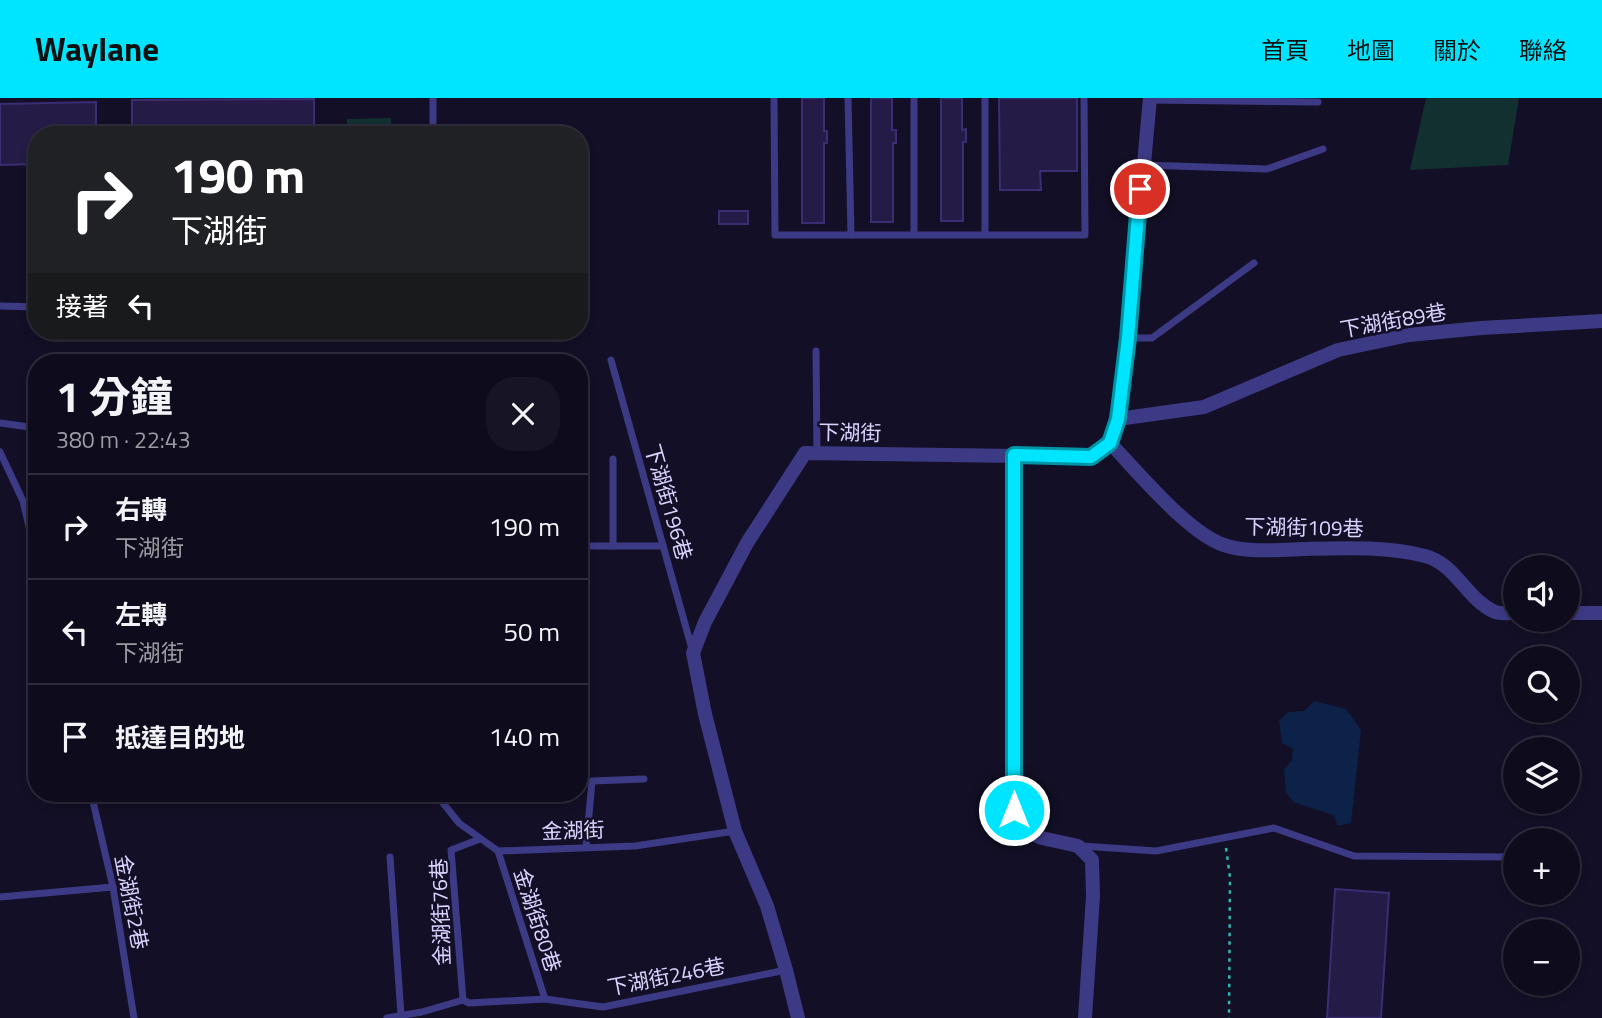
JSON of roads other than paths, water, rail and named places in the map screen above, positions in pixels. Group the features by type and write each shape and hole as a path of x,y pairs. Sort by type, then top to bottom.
{"street":[{"path":"1110,443 1118,419 1128,338 1150,99"},
{"name":"下湖街89巷","path":"1118,419 1204,407 1338,350 1409,335 1602,321"},
{"name":"下湖街","path":"693,653 705,622 747,543 805,453 1091,457 1110,443"},
{"name":"下湖街109巷","path":"1110,443 1165,501 1199,532 1224,545 1260,551 1337,548 1427,556 1448,567 1471,595 1496,612 1503,612"},
{"path":"1014,455 1014,810 1023,830 1042,838 1078,846 1092,860 1093,896 1085,1018"},
{"path":"1580,613 1602,613"},
{"path":"693,653 705,714 735,831 767,906 798,1018"}],"lane":[{"path":"433,98 433,126"},
{"path":"774,98 775,235 1085,235 1084,98"},
{"path":"848,98 851,235"},
{"path":"914,98 915,234"},
{"path":"985,98 985,234"},
{"path":"1150,99 1318,102"},
{"path":"1143,165 1267,169 1323,149"},
{"path":"1128,338 1152,338 1254,263"},
{"path":"0,306 28,307"},
{"path":"816,351 817,453"},
{"name":"下湖街196巷","path":"611,360 693,653"},
{"path":"0,423 28,427"},
{"path":"0,452 23,501 28,522"},
{"path":"613,460 613,546"},
{"path":"588,546 663,546"},
{"path":"586,847 592,780 644,779"},
{"name":"金湖街2巷","path":"93,802 113,887 134,1018"},
{"path":"442,802 458,822 498,851"},
{"path":"1078,846 1156,851 1274,828 1354,856 1503,857"},
{"name":"金湖街","path":"498,851 635,846 735,831"},
{"name":"金湖街76巷","path":"463,1000 451,850 480,839"},
{"name":"金湖街80巷","path":"498,851 545,999"},
{"path":"390,857 401,1016"},
{"path":"0,897 113,887"},
{"name":"下湖街246巷","path":"387,1018 421,1015 463,1000 470,1003 545,999 603,1007 786,970"}],"water":[{"path":"1314,701 1346,709 1361,730 1351,823 1338,826 1333,815 1293,802 1286,792 1284,770 1292,760 1293,749 1282,743 1279,721 1288,712 1304,711"}]}
